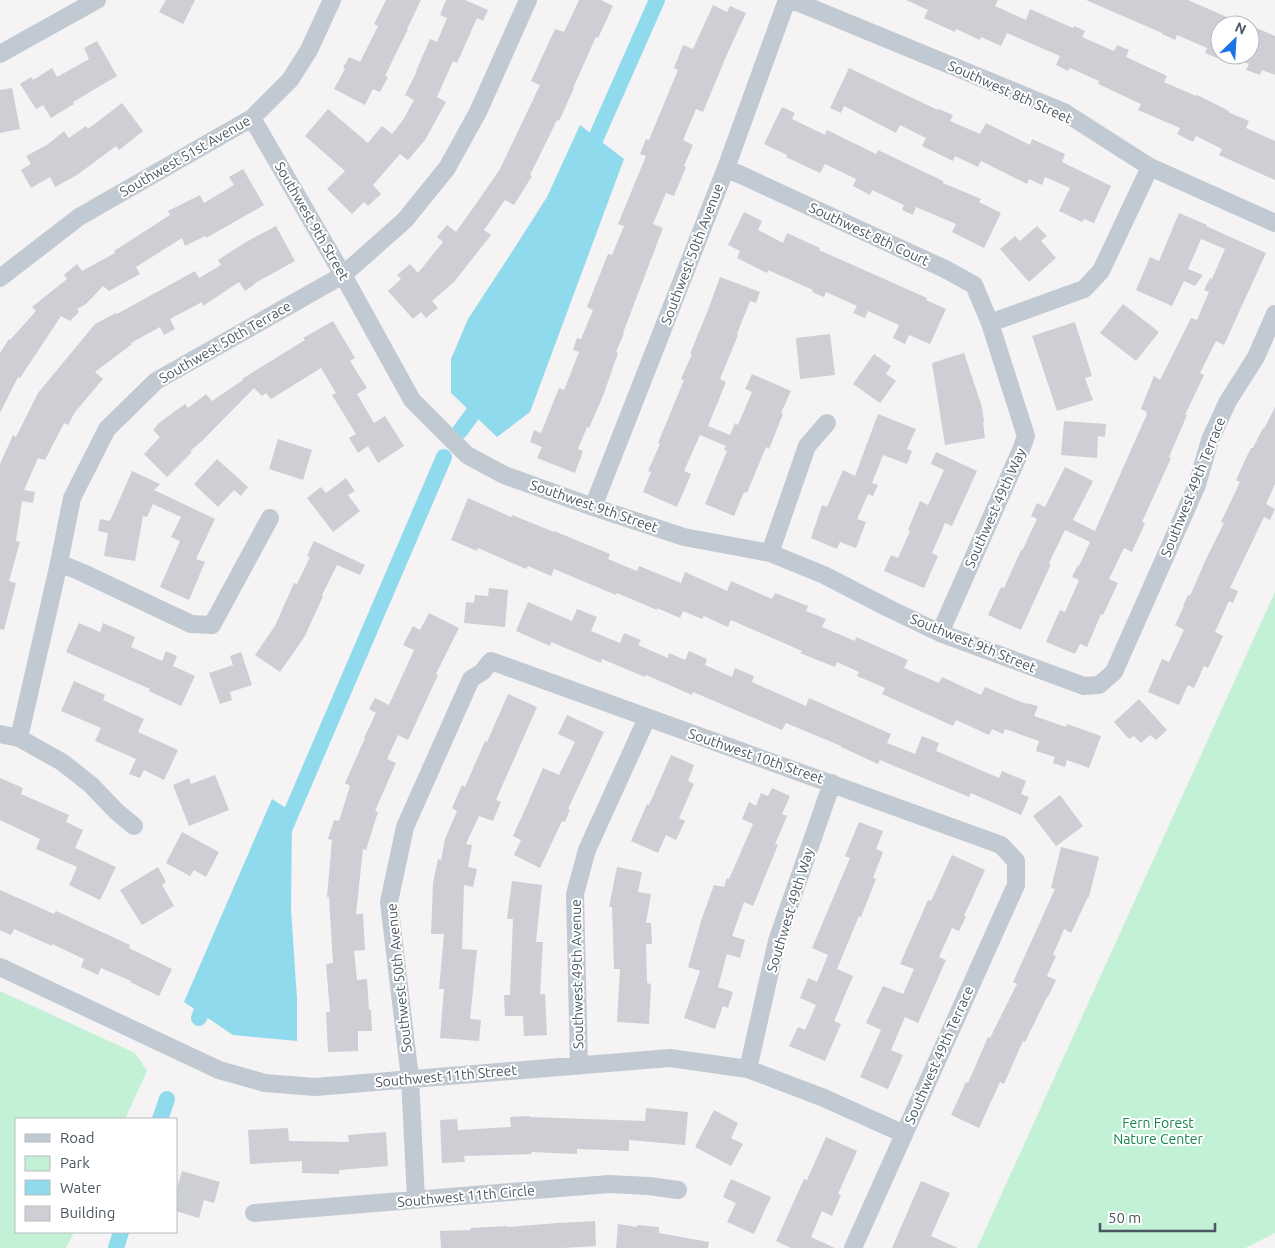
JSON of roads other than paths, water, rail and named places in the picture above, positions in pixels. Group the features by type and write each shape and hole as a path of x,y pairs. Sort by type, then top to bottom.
{"street":[{"path":"0,54 97,0"},
{"name":"Southwest 51st Avenue","path":"0,278 79,217 252,118 290,80 309,50 332,0"},
{"name":"Southwest 50th Terrace","path":"19,738 72,498 106,429 156,381 343,275 404,220 447,168 478,112 528,0"},
{"name":"Southwest 50th Avenue","path":"593,507 726,168 787,0"},
{"name":"Southwest 8th Street","path":"792,0 1064,112 1150,167 1275,223"},
{"name":"Southwest 9th Street","path":"252,118 343,275 412,400 467,454 504,475 684,537 770,552 824,575 940,632 1084,686 1099,685"},
{"path":"990,323 1084,289 1101,271 1150,167"},
{"name":"Southwest 8th Court","path":"726,168 945,269 974,285 990,323"},
{"name":"Southwest 49th Terrace","path":"1099,685 1114,672 1197,484 1210,440 1228,401 1256,358 1275,314"},
{"name":"Southwest 49th Way","path":"940,632 1026,436 990,323"},
{"path":"770,552 807,446 827,423"},
{"path":"59,563 191,624 212,625 270,518"},
{"name":"Southwest 50th Avenue","path":"416,1200 410,1078 389,902 405,827 471,679 482,672 491,661"},
{"name":"Southwest 10th Street","path":"491,661 1001,845 1016,861"},
{"name":"Southwest 49th Avenue","path":"579,1065 575,894 587,850 647,718"},
{"path":"0,734 19,738 62,762 91,785 117,812 134,826"},
{"name":"Southwest 49th Way","path":"748,1069 777,941 832,783"},
{"name":"Southwest 49th Terrace","path":"853,1248 1016,885 1016,861"},
{"name":"Southwest 11th Street","path":"0,967 220,1070 265,1082 316,1087 670,1058 748,1069 824,1098 904,1134"},
{"name":"Southwest 11th Circle","path":"254,1213 609,1184 650,1186 678,1190"}],"water":[{"path":"580,125 624,159 530,412 497,437 451,393 451,359 468,319 547,197"},
{"path":"272,799 292,812 291,909 297,999 297,1041 233,1035 184,1002"}],"waterway":[{"path":"587,158 657,0"},
{"path":"460,431 484,396"},
{"path":"283,832 444,457"},
{"path":"199,1018 209,992"},
{"path":"160,1118 167,1099"},
{"path":"116,1248 121,1233"}],"park label":[{"name":"Fern Forest Nature Center","path":"1158,1132"}]}
